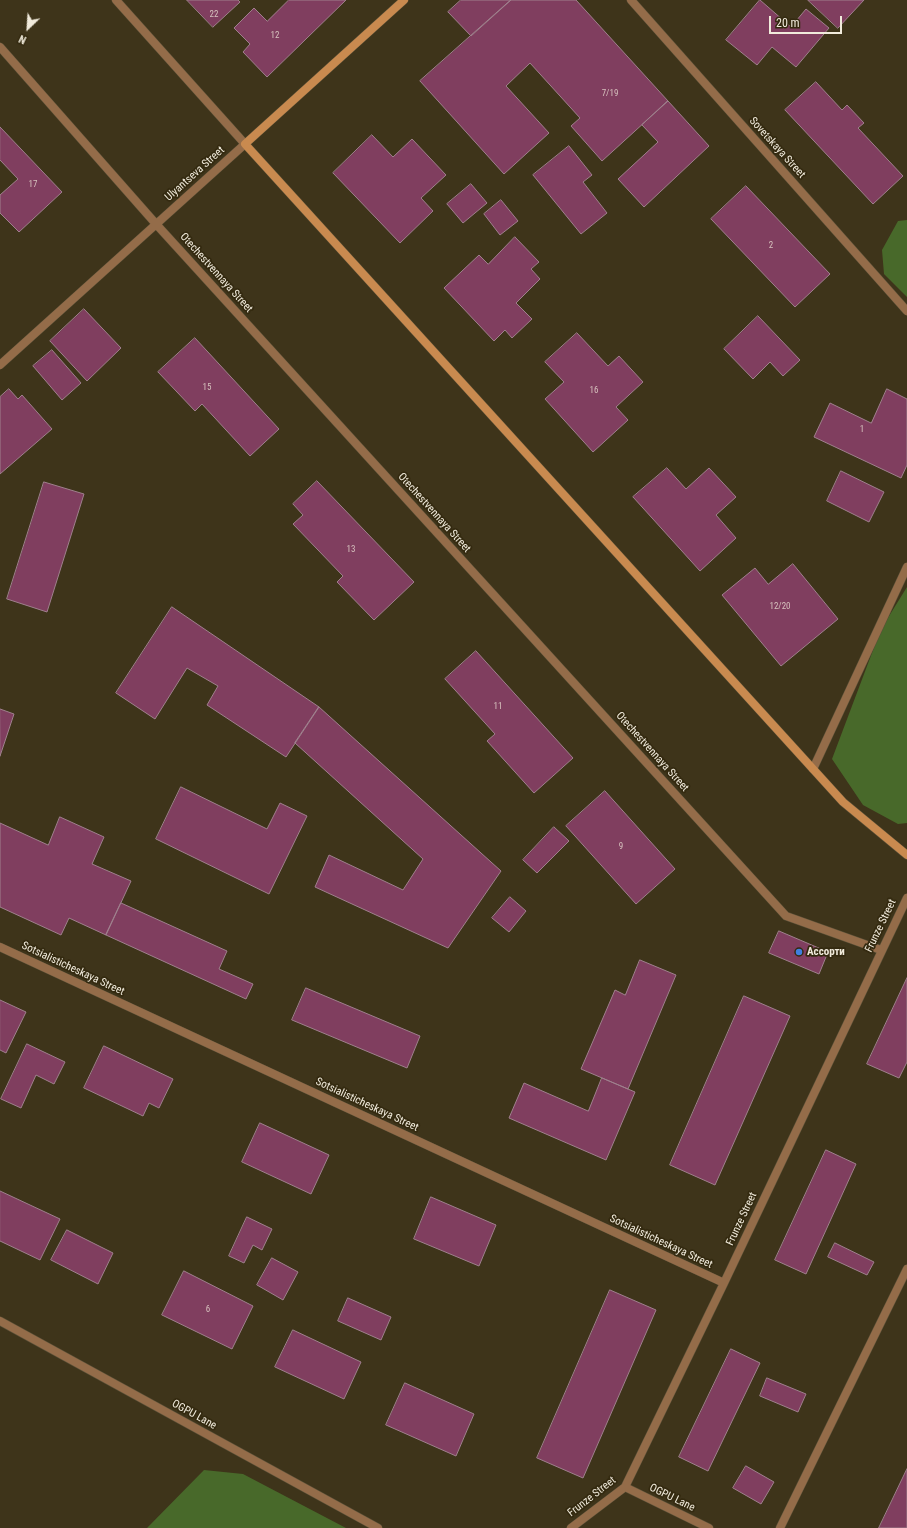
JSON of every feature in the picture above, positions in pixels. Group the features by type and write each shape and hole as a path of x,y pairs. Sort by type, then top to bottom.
{"street":[{"path":"116,0 843,802 907,855"},
{"name":"Ulyantseva Street","path":"0,365 404,0"},
{"name":"Sovetskaya Street","path":"631,0 907,311"},
{"name":"Otechestvennaya Street","path":"0,47 156,224 786,916 881,950"},
{"path":"813,769 907,567"},
{"name":"Frunze Street","path":"571,1528 625,1487 907,898"},
{"name":"Sotsialisticheskaya Street","path":"0,947 724,1283"},
{"path":"780,1528 907,1269"},
{"name":"OGPU Lane","path":"0,1322 378,1528"},
{"name":"OGPU Lane","path":"625,1487 710,1528"}],"green space":[{"path":"907,220 907,297 884,274 882,250 898,221"},
{"path":"907,587 907,823 898,824 863,805 832,759 881,629"},
{"path":"204,1470 243,1474 346,1528 147,1528"}],"building":[{"path":"187,0 238,0 240,2 213,27"},
{"path":"289,0 346,0 267,77 243,52 250,44 234,28 254,8 267,21"},
{"path":"461,0 511,0 471,36 448,12"},
{"path":"511,0 576,0 668,101 602,161 571,126 580,118 530,63 506,86 549,133 504,174 420,81"},
{"path":"760,0 791,27 806,9 829,28 796,67 772,47 757,65 726,40"},
{"path":"808,0 864,0 838,28"},
{"path":"816,82 842,110 847,105 864,123 858,128 903,176 873,204 785,110"},
{"path":"668,101 709,146 644,207 618,179 658,142 642,125"},
{"path":"0,127 62,192 19,232 0,213 0,195 18,179 0,160"},
{"path":"372,135 393,157 412,139 446,175 421,198 433,211 400,243 333,173"},
{"path":"569,146 592,175 583,182 607,213 581,234 533,175"},
{"path":"471,184 487,203 463,223 447,204"},
{"path":"746,186 830,274 795,307 711,219"},
{"path":"501,200 518,221 500,235 484,214"},
{"path":"515,237 539,262 531,269 540,279 516,303 532,319 512,338 505,330 494,341 444,288 479,255 488,264"},
{"path":"84,309 121,348 87,381 50,341"},
{"path":"758,316 800,360 783,376 770,362 753,379 724,349"},
{"path":"577,333 608,366 619,356 643,382 616,407 628,420 593,452 545,399 564,382 545,362"},
{"path":"195,338 279,429 250,456 202,404 195,411 158,372"},
{"path":"52,350 81,383 62,400 33,366"},
{"path":"9,389 18,399 22,395 52,429 0,474 0,397"},
{"path":"887,389 907,399 907,465 901,478 814,437 830,403 871,423"},
{"path":"667,468 686,489 709,468 736,497 716,515 736,538 700,571 633,497"},
{"path":"841,471 884,492 869,522 827,501"},
{"path":"317,481 414,582 374,620 337,582 343,576 293,524 303,515 293,504"},
{"path":"44,482 84,494 47,612 7,599"},
{"path":"793,564 838,619 781,666 722,595 755,568 768,584"},
{"path":"172,607 319,707 286,757 207,705 218,686 187,668 155,719 116,693"},
{"path":"476,651 573,758 534,793 487,741 495,734 445,679"},
{"path":"319,707 501,871 448,948 315,887 329,855 403,890 423,859 295,743"},
{"path":"0,709 14,714 0,756"},
{"path":"181,787 267,829 280,803 307,816 269,894 156,839"},
{"path":"605,791 675,869 636,904 566,826"},
{"path":"60,817 104,837 92,864 131,881 106,935 69,918 61,935 0,907 0,823 48,845"},
{"path":"554,827 569,841 537,873 523,860"},
{"path":"510,897 526,911 509,932 492,918"},
{"path":"121,903 227,951 219,969 253,984 246,999 106,935"},
{"name":"Ассорти","path":"779,931 828,952 819,974 769,953"},
{"path":"640,960 676,975 628,1089 581,1069 615,990 625,995"},
{"path":"907,978 907,1062 899,1078 867,1064"},
{"path":"306,988 420,1036 407,1068 292,1020"},
{"path":"744,996 790,1016 715,1185 670,1165"},
{"path":"0,1000 26,1012 6,1053 0,1050"},
{"path":"27,1044 65,1062 54,1084 36,1075 21,1108 1,1099"},
{"path":"104,1046 173,1079 159,1108 149,1103 143,1116 84,1088"},
{"path":"602,1078 635,1092 606,1160 509,1118 524,1083 588,1111"},
{"path":"260,1123 329,1155 311,1194 242,1162"},
{"path":"826,1150 856,1164 806,1274 775,1260"},
{"path":"0,1191 60,1219 40,1260 0,1241"},
{"path":"431,1197 496,1225 479,1266 414,1239"},
{"path":"247,1217 272,1229 262,1250 253,1245 244,1263 229,1256"},
{"path":"67,1230 113,1253 98,1284 51,1260"},
{"path":"835,1243 874,1262 867,1275 828,1257"},
{"path":"272,1258 298,1272 283,1300 257,1285"},
{"path":"184,1271 253,1306 232,1349 162,1315"},
{"path":"610,1290 656,1310 583,1478 537,1458"},
{"path":"348,1298 391,1317 381,1340 338,1321"},
{"path":"293,1330 361,1362 344,1399 275,1367"},
{"path":"731,1349 760,1363 708,1471 679,1457"},
{"path":"767,1378 806,1394 798,1412 760,1396"},
{"path":"405,1383 474,1414 456,1456 386,1425"},
{"path":"746,1466 774,1482 761,1504 733,1488"},
{"path":"907,1469 907,1528 879,1528"}],"place":[{"name":"Ассорти","path":"799,952"}]}
